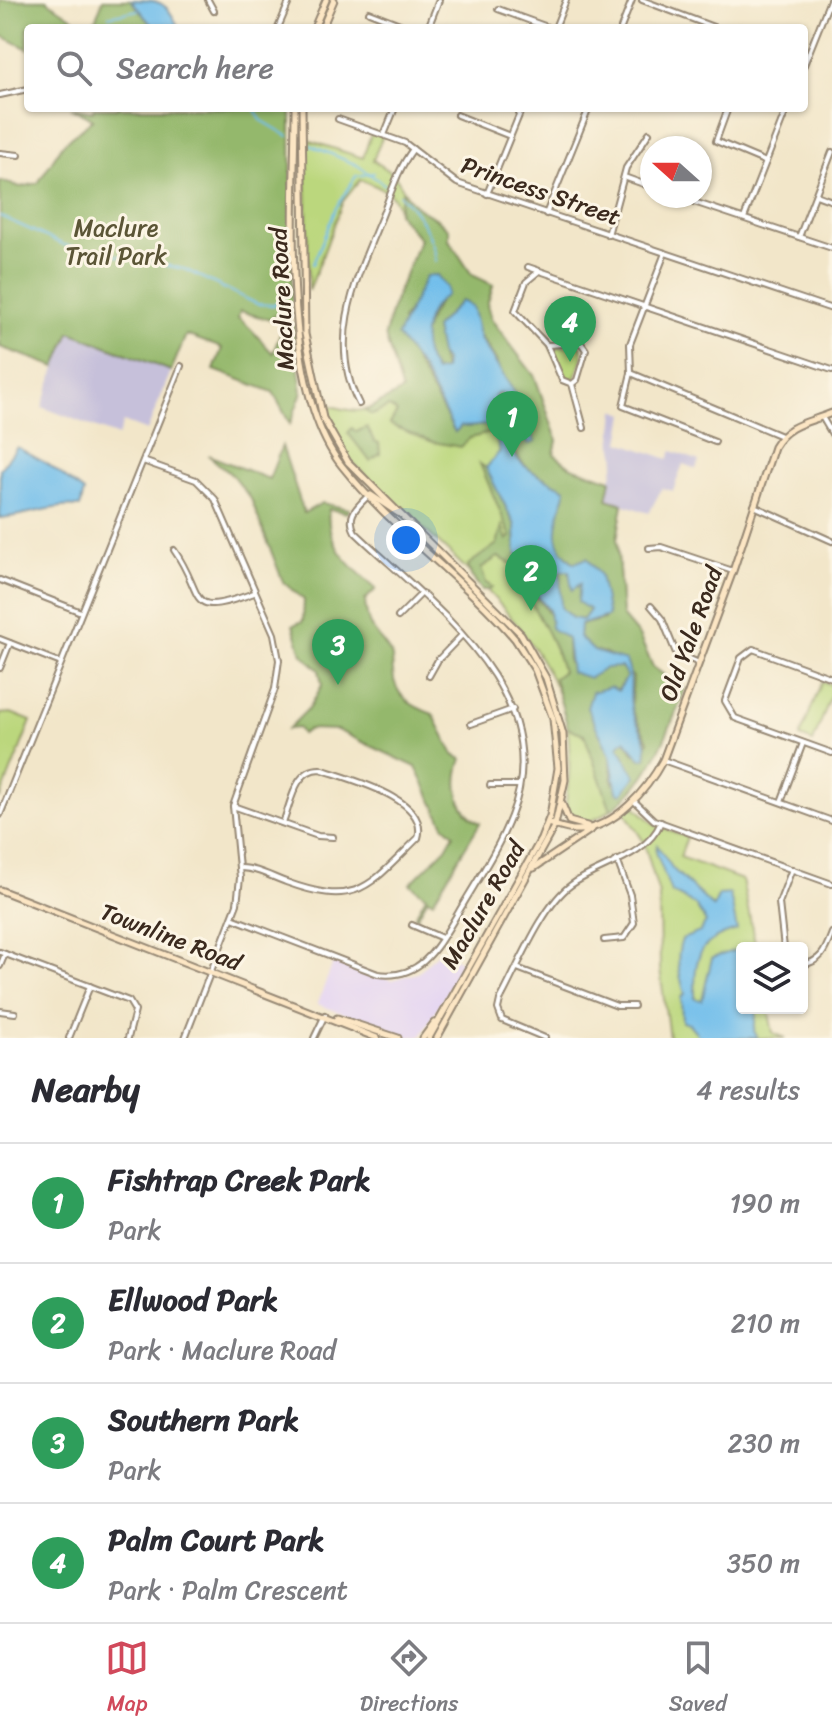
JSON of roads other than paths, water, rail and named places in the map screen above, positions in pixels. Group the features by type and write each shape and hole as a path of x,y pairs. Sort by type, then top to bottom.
{"main road":[{"path":"316,24 326,0"},
{"path":"324,24 334,0"},
{"name":"Maclure Road","path":"295,112 296,306 303,371 323,437 343,467 501,623 535,670 553,719 557,753 556,785 548,823 439,1021 426,1038"},
{"name":"Maclure Road","path":"302,112 305,334 312,381 323,418 341,451 399,513 506,617 536,657 554,698 563,734 562,803 555,825 437,1038"},
{"path":"781,436 799,423 832,413"},
{"name":"Old Yale Road","path":"531,871 634,801 663,760 733,571 771,454 781,436"},
{"path":"369,494 399,513"},
{"path":"562,803 564,813 574,824 596,827"},
{"path":"548,823 577,831 596,827"},
{"name":"Townline Road","path":"0,890 377,1038"},
{"name":"Townline Road","path":"327,1016 398,1038"}],"street":[{"path":"208,0 214,11"},
{"path":"280,24 290,0"},
{"path":"430,24 439,0"},
{"path":"554,24 566,0"},
{"path":"623,24 632,0"},
{"path":"642,0 705,24"},
{"path":"808,55 830,0"},
{"path":"498,9 541,24"},
{"path":"369,12 400,24"},
{"path":"689,24 691,19"},
{"path":"0,95 24,90"},
{"path":"384,135 393,112"},
{"path":"487,194 520,112"},
{"path":"546,214 587,112"},
{"path":"726,112 716,137 719,144 766,162"},
{"path":"744,218 785,112"},
{"path":"457,115 510,136"},
{"name":"Princess Street","path":"338,119 413,149 450,180 832,309"},
{"path":"608,235 623,177 649,133"},
{"path":"359,404 347,370 344,342 346,313 358,275 413,149"},
{"path":"799,237 832,152"},
{"path":"0,153 19,155"},
{"path":"623,177 640,183"},
{"path":"816,195 832,201"},
{"path":"712,208 832,248"},
{"path":"665,253 630,344 631,373 623,406 715,442"},
{"path":"528,267 832,370"},
{"path":"538,272 526,282 515,311 547,345 562,380 572,384"},
{"path":"547,345 581,343 586,350 577,380 572,384"},
{"path":"0,815 181,366"},
{"path":"631,373 781,436"},
{"path":"572,384 584,428"},
{"path":"822,417 832,434"},
{"path":"143,461 180,473 206,488 222,511 277,642 278,677 233,806 232,826 239,868 237,904 185,1038"},
{"path":"232,918 391,976 415,970 426,962 442,938 503,834 519,785 522,761 513,709 480,652 351,524 354,510 369,494"},
{"path":"754,506 832,541"},
{"path":"649,548 661,547 733,571"},
{"path":"174,550 198,599 206,605 217,606 254,593"},
{"path":"0,580 81,612"},
{"path":"398,617 420,595"},
{"path":"651,606 662,619 676,653 699,663"},
{"path":"429,676 438,660 462,635"},
{"path":"0,639 61,663"},
{"path":"0,668 10,643"},
{"path":"832,678 753,649 741,658 726,696 726,709 735,718 832,753"},
{"path":"471,724 513,709"},
{"path":"781,802 803,743"},
{"path":"663,760 832,821"},
{"path":"239,868 319,894 339,896 354,891 379,875 418,838 420,829 418,819 401,801 320,769 309,769 302,775 283,823"},
{"path":"490,785 519,785"},
{"path":"634,801 661,822 832,884"},
{"path":"233,806 333,837"},
{"path":"545,1038 505,1022 499,1013 500,1000 517,968 561,894 581,878 645,844 661,822"},
{"path":"604,940 624,938 634,923 630,895 617,860"},
{"path":"783,942 779,903 792,869"},
{"path":"412,925 442,938"},
{"path":"808,964 824,955 832,933"},
{"path":"0,966 2,953 129,1001 135,1011 128,1038"},
{"path":"517,968 617,1006 634,1006"},
{"path":"69,1038 90,986"},
{"path":"0,1011 15,1013"},
{"path":"314,1038 327,1016"}],"water":[{"path":"131,0 161,4 177,24 151,24"},
{"path":"437,275 447,288 447,295 438,302 426,321 424,342 429,363 435,372 444,370 445,361 440,354 435,328 461,301 472,306 480,339 520,401 513,411 505,396 499,393 495,396 497,410 504,410 503,416 497,418 501,432 506,433 520,417 525,419 535,442 528,444 521,436 512,436 514,455 538,475 566,489 557,529 560,547 574,563 587,558 600,575 608,616 580,625 579,637 594,651 626,661 632,711 647,750 646,758 641,759 625,740 618,746 636,776 622,794 617,792 610,755 587,708 592,692 610,687 618,691 627,677 621,667 606,668 589,678 571,672 567,639 551,628 549,610 526,582 516,552 515,525 486,468 500,451 492,426 461,426 455,432 422,369 397,336 426,276","holes":["560,571 569,571 572,590 580,584 578,602 590,610 583,620 572,618 561,608"]},
{"path":"17,447 49,465 84,492 80,507 60,507 0,518 0,469"},
{"path":"657,845 673,869 713,907 719,895 730,894 737,930 713,940 700,954 695,999 702,1000 712,958 736,950 736,1014 756,1014 754,1031 758,1038 701,1038 689,1024 682,1022 681,998 685,994 679,966 680,946 682,939 700,932 706,922 695,905 671,892 656,852"}],"waterway":[{"path":"109,16 138,10"},
{"path":"256,112 261,120 288,136"},
{"path":"310,145 357,165 385,185"},
{"path":"313,264 336,208 356,176 374,173"},
{"path":"399,195 424,224 436,261"},
{"path":"0,216 64,245 184,269 257,304 273,305 285,300"},
{"path":"697,1031 699,1038"}],"place":[{"name":"Palm Court Park","path":"570,362"},
{"name":"Fishtrap Creek Park","path":"512,457"},
{"name":"Ellwood Park","path":"531,611"},
{"name":"Southern Park","path":"338,685"}],"park label":[{"name":"Maclure Trail Park","path":"116,242"}]}
